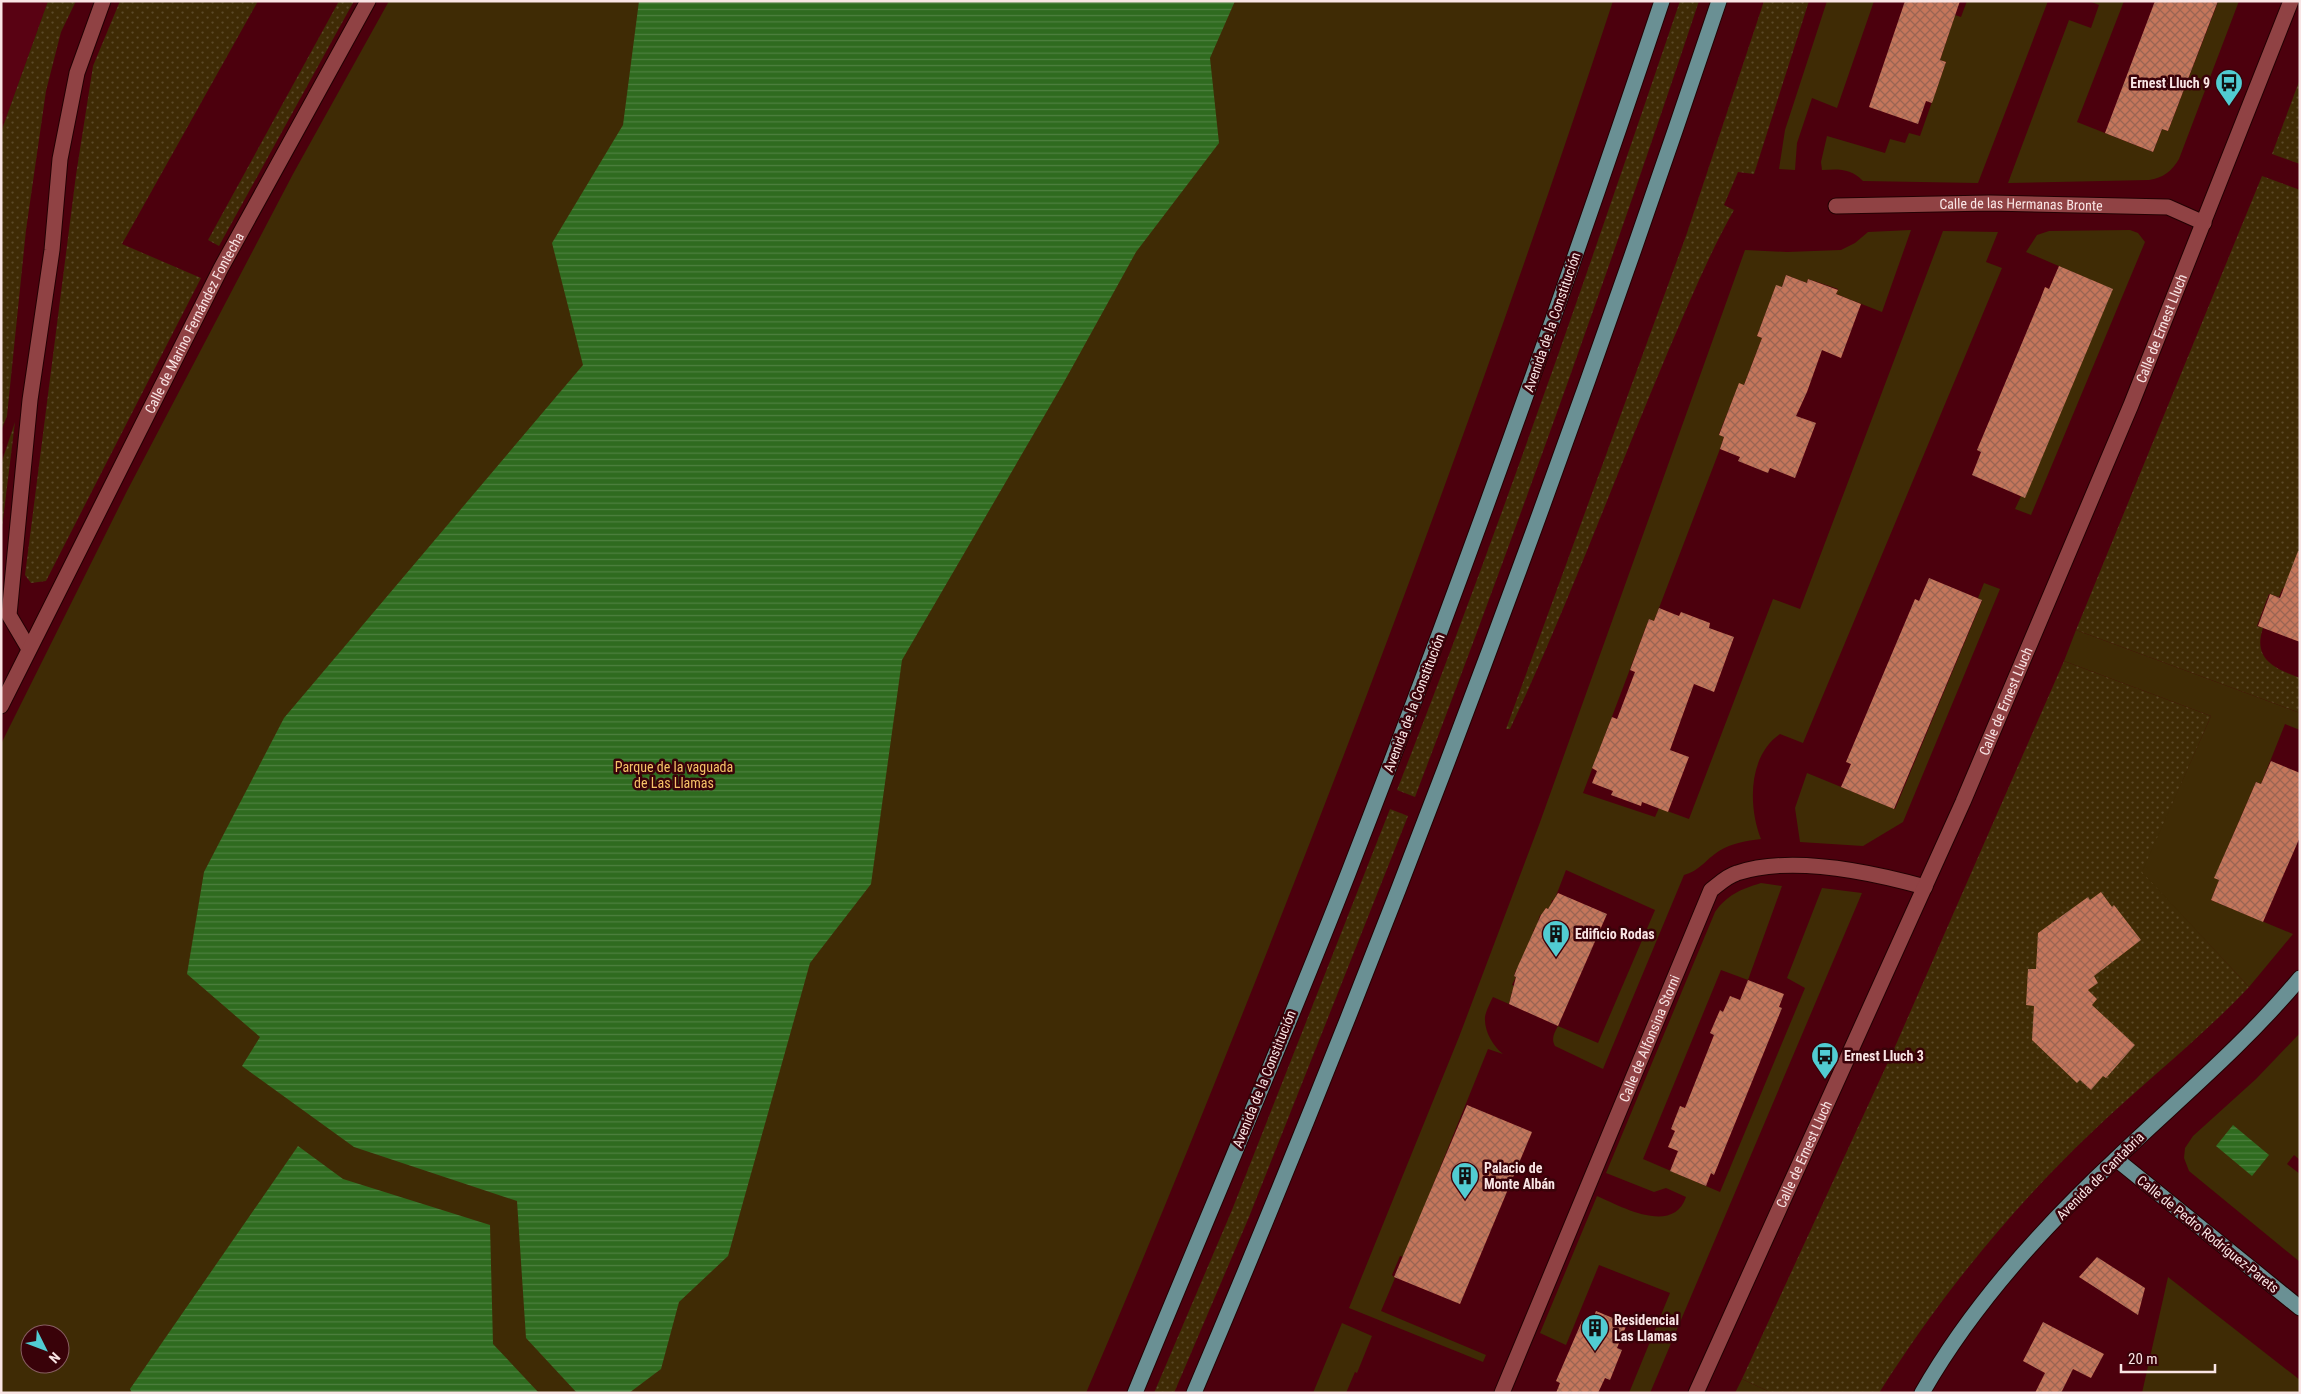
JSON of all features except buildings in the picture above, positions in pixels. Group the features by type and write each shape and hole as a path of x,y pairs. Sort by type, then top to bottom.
{"main road":[{"name":"Avenida de la Constitución","path":"1135,1393 1347,878 1413,705 1557,310 1662,1"},
{"path":"1194,1393 1266,1224 1390,915 1498,630 1611,319 1719,1"},
{"name":"Avenida de Cantabria","path":"1922,1393 1937,1366 1986,1298 2056,1220 2116,1159 2239,1045 2300,978"},
{"name":"Calle de Pedro Rodríguez-Parets","path":"2116,1159 2300,1308"}],"street":[{"path":"29,649 8,614 30,400 52,250 60,159 77,73 103,1"},
{"name":"Calle de Marino Fernández Fontecha","path":"1,706 222,268 368,1"},
{"name":"Calle de Ernest Lluch","path":"1696,1393 1963,802 2100,478 2204,223 2291,1"},
{"name":"Calle de las Hermanas Bronte","path":"1836,206 1990,203 2168,207 2204,223"},
{"name":"Calle de Alfonsina Storni","path":"1502,1393 1711,890 1735,873 1785,866 1809,865 1893,878 1925,887"}],"shaded area":[{"path":"1,1 48,1 1,132"},
{"path":"639,1 1235,1 1210,58 1219,143 1136,252 1064,382 902,660 871,884 810,963 728,1256 679,1302 661,1369 629,1393 577,1393 526,1338 517,1201 354,1147 242,1066 260,1037 187,974 204,872 284,718 583,365 552,243 623,125"},
{"path":"2233,1125 2269,1155 2252,1176 2216,1146"},
{"path":"298,1146 343,1179 490,1225 493,1344 539,1393 132,1393 130,1389"}],"green space":[{"path":"48,1 76,1 61,32 46,91 26,230 7,416 1,431 1,132"},
{"path":"120,1 258,1 122,244 201,278 46,581 31,583 25,575 76,175 93,66"},
{"path":"339,1 354,1 219,246 208,240"},
{"name":"Parque de la vaguada de Las Llamas","path":"389,1 1613,1 1534,235 1409,583 1276,929 1135,1278 1086,1393 1,1393 1,744 127,491 293,174"},
{"path":"1680,1 1699,1 1561,401 1415,797 1397,790 1508,496"},
{"path":"1764,1 1809,1 1754,174 1738,172 1724,205 1734,210 1707,263 1683,317 1531,683 1510,729 1506,729 1687,233"},
{"path":"1827,1 1874,1 1837,108 1812,98 1797,143 1795,170 1779,169 1785,130"},
{"path":"1967,1 2048,1 1978,183 1863,181 1849,172 1822,170 1821,162 1827,136 1885,153 1890,139 1905,143 1909,133 1920,136 1946,62 1940,60 1955,15 1961,17"},
{"path":"2089,1 2124,1 2077,122 2153,152 2162,129 2168,131 2218,2 2239,1 2179,159 2167,173 2159,178 2149,180 2008,183 2069,20 2091,28 2099,5"},
{"path":"2300,79 2300,164 2272,154"},
{"path":"2262,176 2300,190 2300,594 2283,588 2279,597 2269,594 2257,626 2263,628 2260,639 2261,648 2268,662 2300,678 2300,713 2076,630"},
{"path":"1911,230 1882,312 1836,294 1838,289 1808,279 1807,283 1786,275 1782,287 1776,286 1757,336 1762,338 1744,385 1739,384 1719,434 1724,437 1720,449 1654,621 1649,619 1583,793 1655,817 1659,808 1689,819 1773,599 1800,609 1943,231 1998,232 1986,262 2002,268 1803,743 1780,734 1769,743 1756,768 1753,797 1754,812 1761,839 1724,848 1695,870 1684,875 1603,1069 1555,1046 1553,1041 1554,1034 1558,1026 1598,1043 1655,910 1566,870 1554,901 1552,900 1550,910 1546,908 1542,916 1540,915 1538,921 1540,922 1533,931 1536,932 1523,960 1521,960 1518,971 1516,970 1514,976 1516,977 1512,985 1517,987 1512,992 1509,1004 1493,997 1486,1015 1486,1028 1496,1047 1503,1054 1488,1049 1404,1257 1400,1256 1392,1275 1395,1278 1381,1311 1486,1355 1483,1362 1349,1308 1459,1037 1539,825 1745,250 1787,252 1841,250 1855,243 1868,232"},
{"path":"2130,230 2138,233 2145,242 2031,515 2015,509 2071,388 2112,289 2026,252 2037,235 2049,231"},
{"path":"15,422 1,536 1,464"},
{"path":"1984,583 2000,589 1903,822 1863,846 1800,842 1795,808 1807,773 1895,809 1982,601 1978,598"},
{"path":"2076,630 2300,713 2300,730 2285,724 2261,784 2256,782 2215,877 2219,880 2211,900 2293,934 2249,987 2142,872 2211,716 2064,661"},
{"path":"2064,661 2211,716 2143,872 2249,987 2211,1025 2091,1133 2032,1193 1951,1289 1879,1393 1772,1393 1742,1379 1894,1049"},
{"path":"1390,809 1408,816 1249,1217 1174,1393 1154,1393 1232,1210"},
{"path":"1761,883 1782,886 1748,980 1721,970 1643,1159 1720,1192 1805,988 1787,978 1822,888 1862,893 1650,1393 1629,1393 1670,1293 1599,1265 1566,1345 1540,1333 1597,1196 1632,1211 1658,1216 1670,1215 1679,1209 1686,1197 1666,1188 1654,1192 1606,1173 1715,912 1724,901 1735,893"},
{"path":"2300,1033 2300,1160 2294,1155 2287,1164 2300,1174 2300,1262 2189,1171 2184,1158 2185,1148 2193,1136 2256,1079"},
{"path":"2168,1277 2300,1380 2300,1393 2142,1393"},
{"path":"1342,1323 1372,1336 1357,1373 1355,1372 1346,1393 1313,1393"},
{"path":"1742,1379 1772,1393 1735,1393"}],"place":[{"name":"Ernest Lluch 9","path":"2229,107"},
{"name":"Edificio Rodas","path":"1556,958"},
{"name":"Ernest Lluch 3","path":"1825,1080"},
{"name":"Palacio de Monte Albán","path":"1465,1200"},
{"name":"Residencial Las Llamas","path":"1595,1352"}]}
